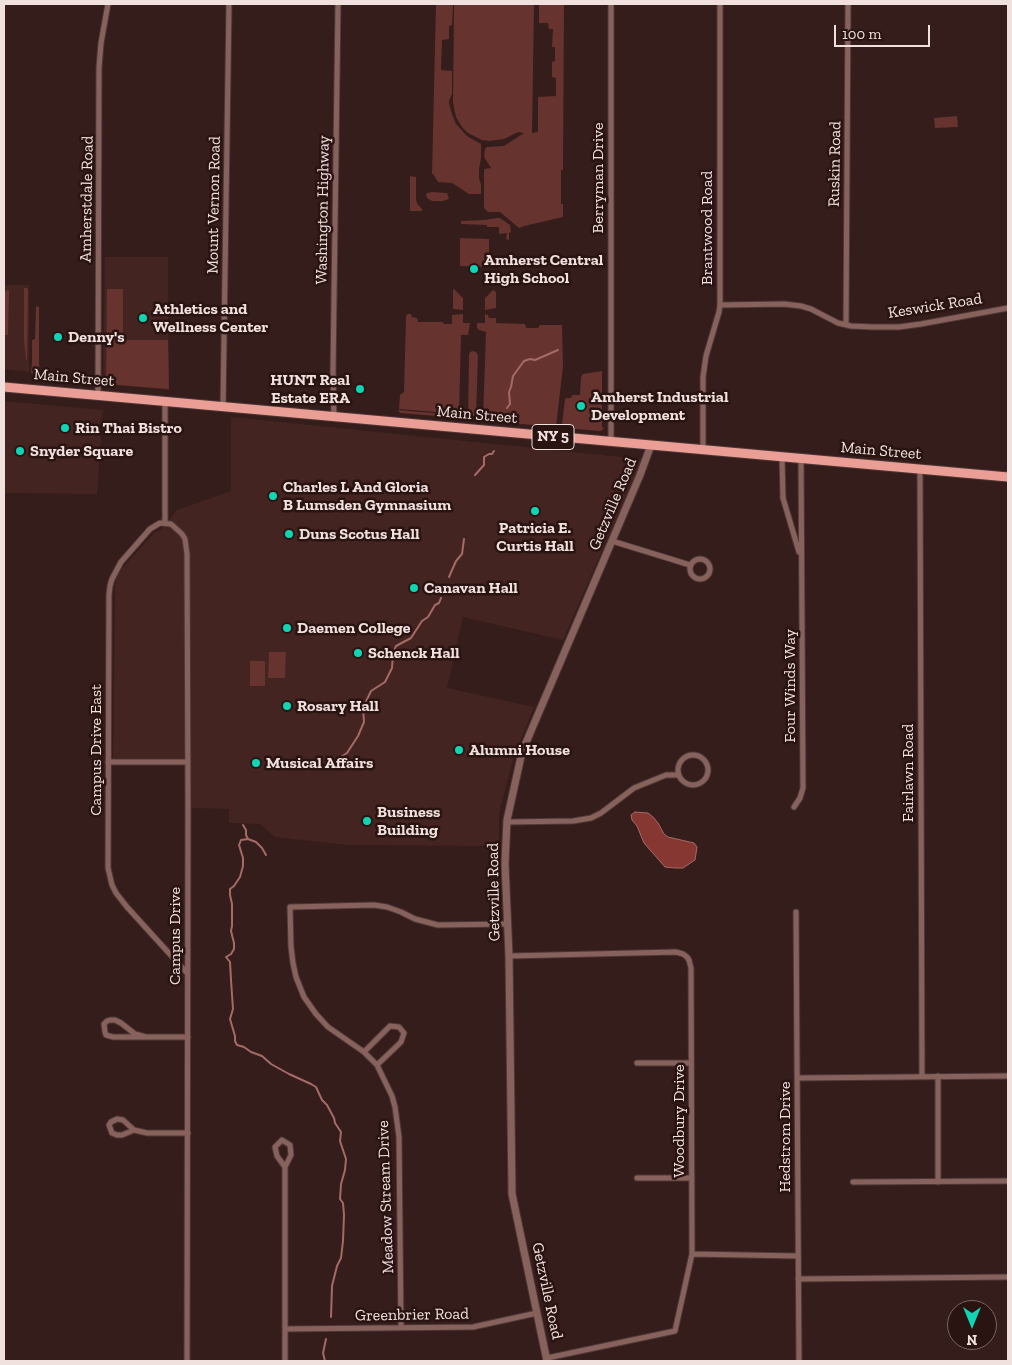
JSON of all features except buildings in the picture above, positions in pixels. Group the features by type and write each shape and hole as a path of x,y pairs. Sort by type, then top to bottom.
{"main road":[{"name":"Main Street","path":"4,387 1008,477"}],"street":[{"name":"Amherstdale Road","path":"98,395 100,68 101,42 108,4"},
{"name":"Mount Vernon Road","path":"223,407 229,4"},
{"name":"Washington Highway","path":"334,417 338,4"},
{"name":"Berryman Drive","path":"611,4 611,442"},
{"name":"Brantwood Road","path":"703,450 703,377 706,356 720,304 720,4"},
{"name":"Ruskin Road","path":"846,325 848,4"},
{"name":"Keswick Road","path":"720,304 784,304 801,306 846,325 873,327 899,327 921,324 1008,308"},
{"path":"165,402 165,522"},
{"name":"Getzville Road","path":"547,1360 512,1194 506,864 507,822 522,752 651,446"},
{"name":"Four Winds Way","path":"782,457 783,498 802,562"},
{"name":"Four Winds Way","path":"794,807 800,798 803,788 801,459"},
{"name":"Fairlawn Road","path":"920,469 922,1076"},
{"name":"Campus Drive East","path":"165,522 156,524 141,538 115,572 110,586 108,861 112,885 127,907 188,973"},
{"name":"Campus Drive","path":"165,522 176,527 185,539 187,547 187,1361"},
{"path":"612,541 690,565"},
{"path":"689,756 699,756 708,767 707,777 700,784 689,785 681,780 678,775 681,761 689,756"},
{"path":"108,762 188,762"},
{"path":"507,822 573,821 591,818 601,813 634,788 666,775 678,775"},
{"name":"Meadow Stream Drive","path":"401,1327 398,1122 392,1096 377,1065 364,1052 328,1027 304,997 293,963 290,906 374,905 401,912 431,924 508,924"},
{"name":"Hedstrom Drive","path":"796,912 799,1361"},
{"name":"Woodbury Drive","path":"509,956 676,952 683,954 690,960 691,968 692,1254 675,1331 547,1360"},
{"path":"146,1038 135,1034 115,1020 106,1021 104,1024 106,1035 113,1037 146,1038 188,1037"},
{"path":"364,1052 390,1026 399,1027 404,1033 401,1042 377,1065"},
{"path":"637,1063 691,1063"},
{"path":"938,1076 938,1182"},
{"path":"797,1078 1008,1076"},
{"path":"134,1130 117,1136 112,1134 108,1126 117,1118 123,1120 134,1130 147,1133 188,1133"},
{"path":"285,1167 277,1156 275,1147 282,1140 290,1145 291,1155 285,1167 285,1361"},
{"path":"637,1178 692,1178"},
{"path":"853,1182 1008,1181"},
{"path":"692,1254 798,1256"},
{"path":"798,1279 1008,1278"},
{"name":"Greenbrier Road","path":"285,1329 474,1327 537,1313"}],"shaded area":[{"path":"436,4 453,4 449,39 442,40 441,70 452,71 452,94 449,103 456,124 467,136 481,144 479,178 481,194 469,194 452,183 438,182 432,174"},
{"path":"454,4 534,4 532,133 538,132 538,97 556,96 556,78 552,77 552,62 555,61 555,47 552,47 553,29 549,29 548,23 539,23 539,4 564,4 563,170 561,170 563,217 519,228 500,212 488,212 484,208 484,169 491,168 484,157 485,149 487,147 504,146 524,133 518,132 504,139 482,140 468,133 456,117 453,103"},
{"path":"957,116 958,127 935,128 934,118"},
{"path":"410,176 416,177 416,200 422,211 410,211"},
{"path":"432,192 447,193 449,199 432,201 426,195"},
{"path":"500,218 510,225 509,240 506,239 507,233 499,234 499,227 461,224 461,221"},
{"path":"460,238 489,239 489,267 460,266"},
{"path":"105,257 168,257 169,390 103,384"},
{"path":"4,285 29,285 29,372 4,369"},
{"path":"24,288 28,290 27,360 24,339"},
{"path":"107,289 123,289 123,340 168,340 169,389 106,384"},
{"path":"454,289 463,298 463,310 453,309"},
{"path":"494,289 494,292 496,291 496,308 485,310 485,298"},
{"path":"9,291 8,335 4,335 4,292"},
{"path":"36,306 39,307 40,374 31,373"},
{"path":"408,314 417,318 418,322 452,324 452,315 463,314 463,323 470,323 468,335 461,335 459,414 399,409 400,395 404,392 406,316"},
{"path":"485,314 489,318 496,318 496,323 525,324 526,328 538,328 540,325 562,325 563,366 556,427 486,421 483,418 486,332 477,328 477,323 485,323"},
{"path":"473,351 478,355 476,416 468,415 469,354"},
{"path":"602,371 602,427 604,428 601,431 563,428 565,399 571,398 572,395 580,395 581,377 583,374"},
{"path":"4,401 103,410 97,494 4,493"},
{"path":"398,410 457,415 456,420 449,417 400,413"},
{"name":"Daemen College","path":"231,417 642,459 563,640 463,617 447,688 534,707 514,756 499,813 499,846 346,845 275,837 260,824 229,823 229,809 192,808 191,758 113,758 115,586 117,574 155,532 161,530 177,510 231,491"},
{"path":"269,652 286,652 285,678 268,678"},
{"path":"250,661 265,661 265,686 250,686"},
{"path":"635,812 648,813 668,837 694,843 697,847 695,860 683,868 665,867 644,843 637,826 632,820 631,815"}],"waterway":[{"path":"507,408 510,404 509,392 513,376 524,361 535,360 558,350"},
{"path":"475,475 484,465 484,457 492,454 494,451"},
{"path":"449,577 456,561 462,554 464,539"},
{"path":"339,758 347,753 358,736 364,722 363,708 371,691 385,682 392,668 393,654 396,646 411,638 441,598"},
{"path":"243,825 248,839 241,840 239,845 243,866 240,877 230,889 232,904 231,931 234,943 234,949 226,957 230,962 233,1009 230,1019 237,1045 262,1056 271,1064 316,1087 341,1132 340,1141 346,1159 340,1199 343,1203 344,1215 343,1241 341,1258 332,1286 331,1317"},
{"path":"248,839 256,842 266,855"},
{"path":"325,1361 323,1353 326,1339"}],"place":[{"name":"Amherst Central High School","path":"474,269"},
{"name":"Athletics and Wellness Center","path":"143,318"},
{"name":"Denny's","path":"58,337"},
{"name":"HUNT Real Estate ERA","path":"360,389"},
{"name":"Amherst Industrial Development","path":"581,406"},
{"name":"Rin Thai Bistro","path":"65,428"},
{"name":"Snyder Square","path":"20,451"},
{"name":"Charles L And Gloria B Lumsden Gymnasium","path":"273,496"},
{"name":"Patricia E. Curtis Hall","path":"535,511"},
{"name":"Duns Scotus Hall","path":"289,534"},
{"name":"Canavan Hall","path":"414,588"},
{"name":"Daemen College","path":"287,628"},
{"name":"Schenck Hall","path":"358,653"},
{"name":"Rosary Hall","path":"287,706"},
{"name":"Alumni House","path":"459,750"},
{"name":"Musical Affairs","path":"256,763"},
{"name":"Business Building","path":"367,821"}]}
